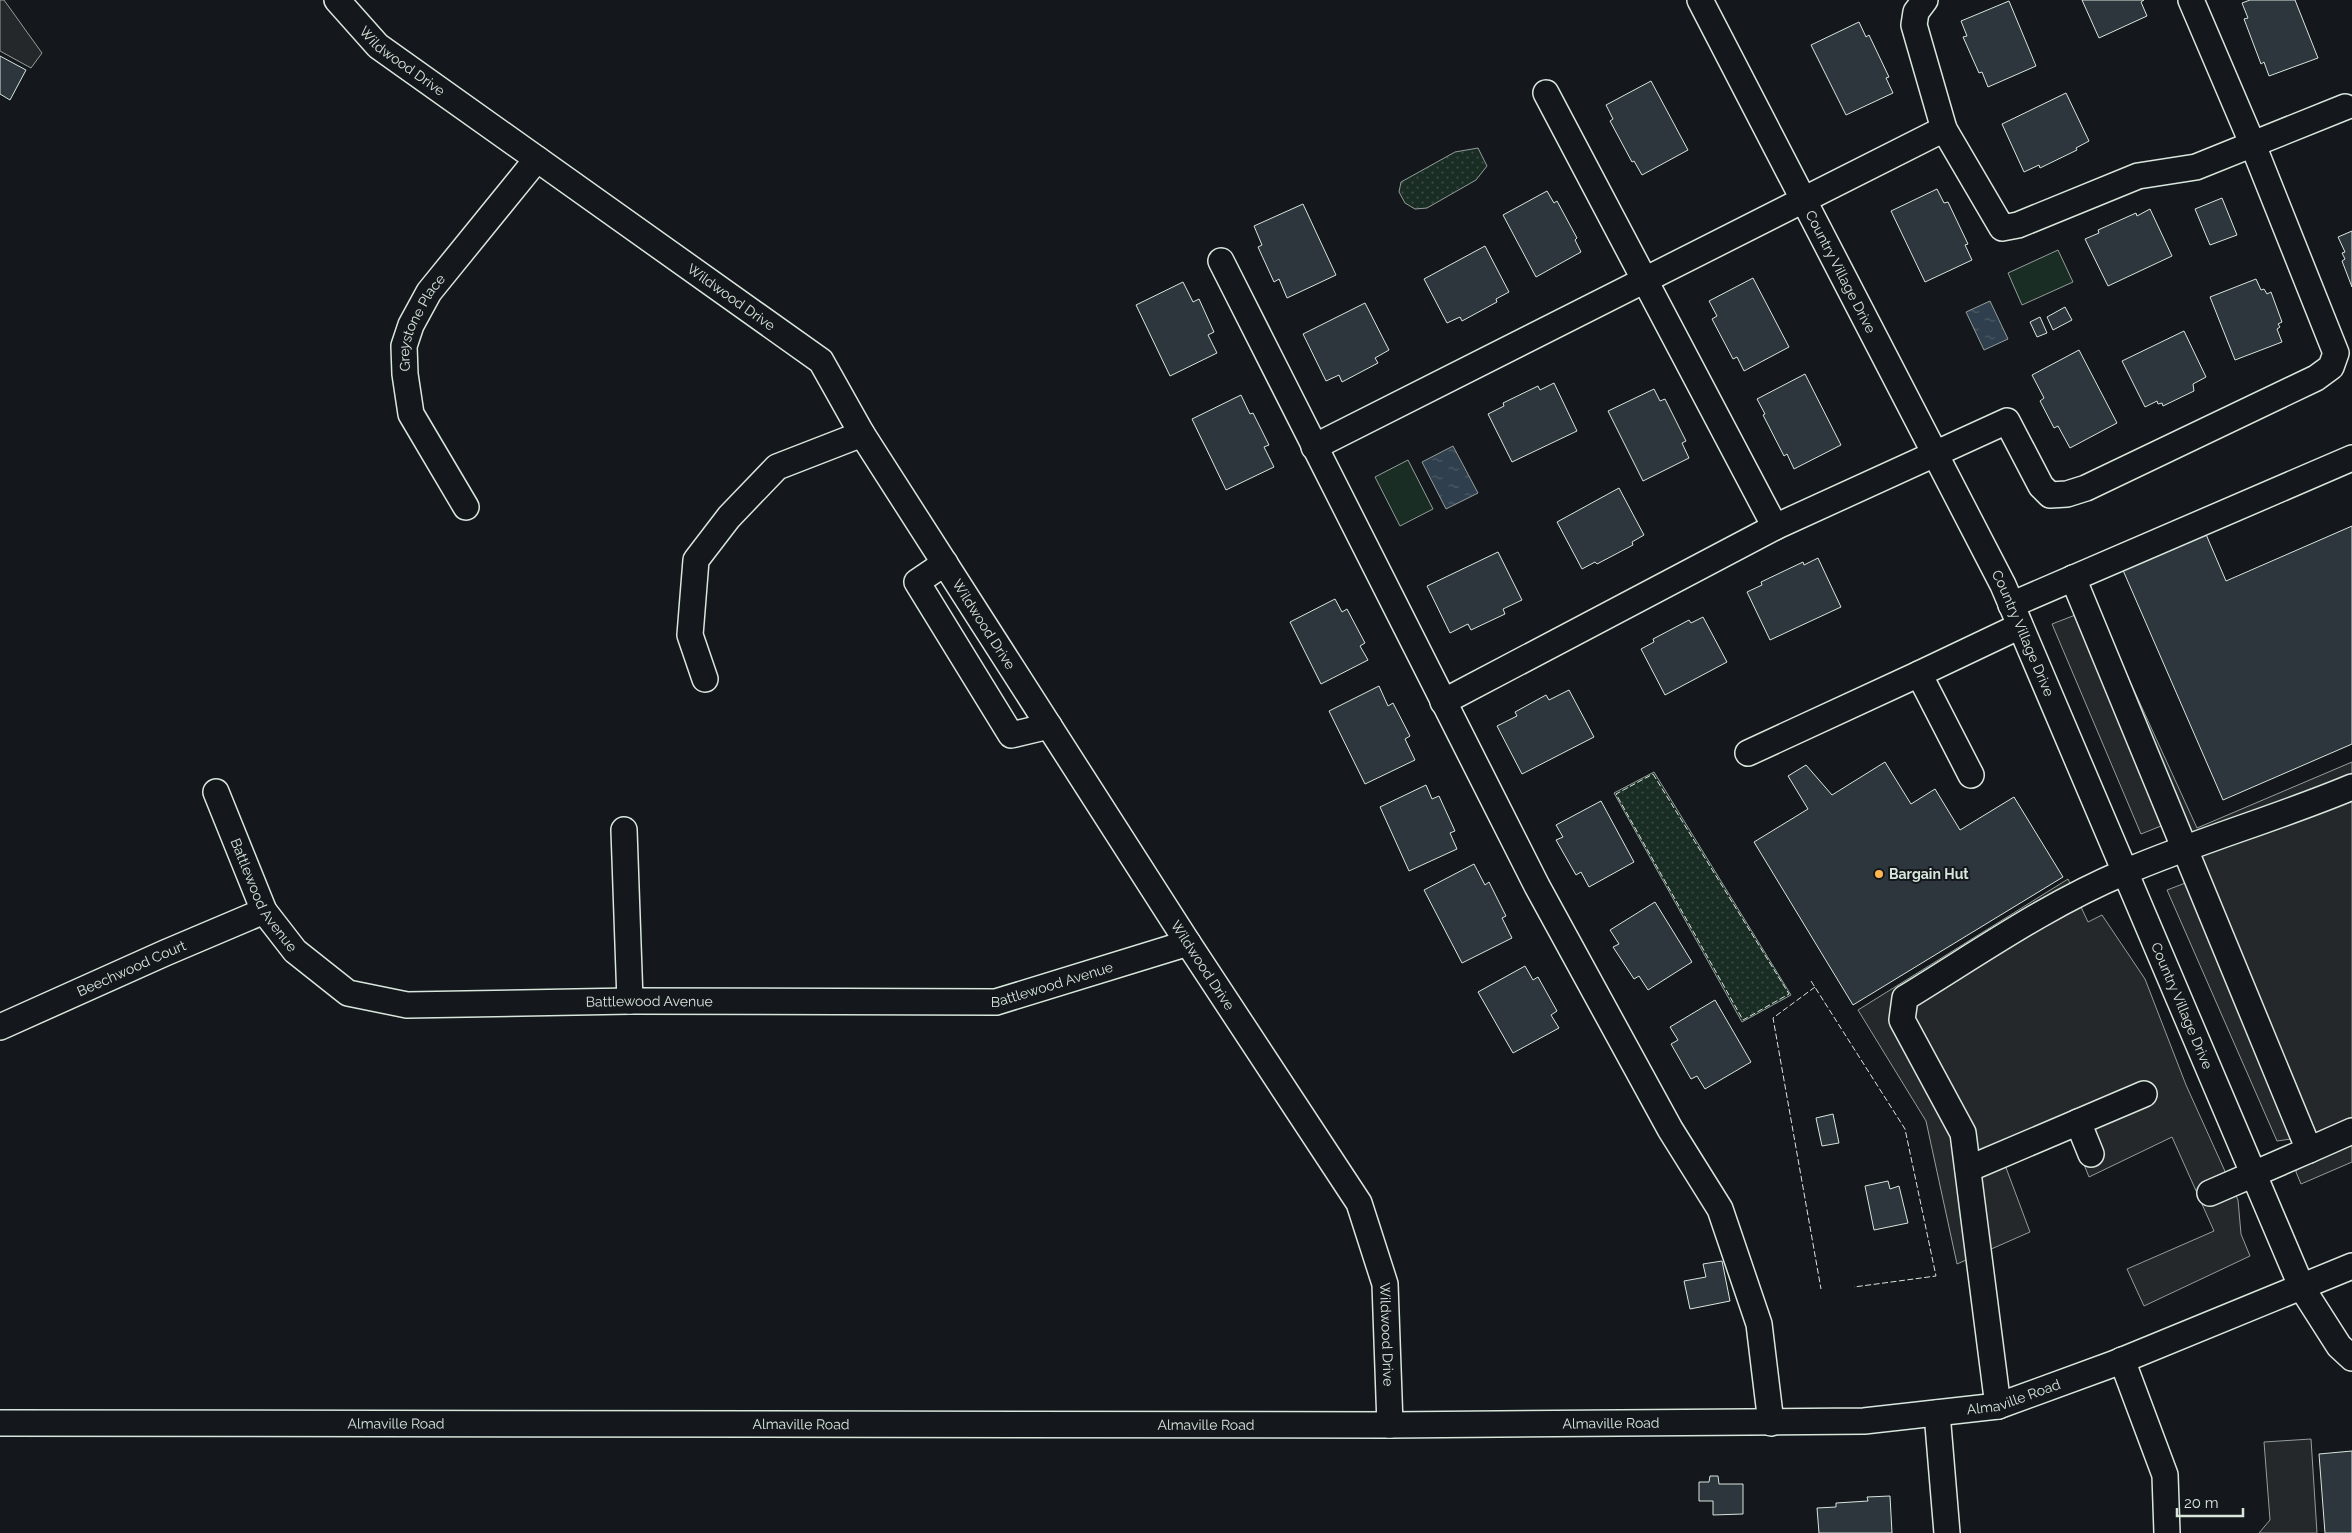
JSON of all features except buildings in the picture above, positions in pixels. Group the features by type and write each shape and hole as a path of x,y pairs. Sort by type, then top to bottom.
{"street":[{"name":"Wildwood Drive","path":"337,0 378,46 821,360 862,434 945,564 1188,943 1360,1204 1385,1284 1390,1425"},
{"name":"Country Village Drive","path":"1700,0 2016,615 2302,1288"},
{"path":"1926,0 1916,12 1914,25 1944,129 2002,228 2018,225 2138,176 2196,168 2345,107"},
{"path":"1443,702 1775,526 2007,421 2041,486 2050,495 2067,494 2086,488 2316,378 2331,367 2336,354 2253,145 2192,0"},
{"path":"1546,93 1775,526"},
{"path":"1314,447 1804,202 1818,192 1944,129"},
{"name":"Greystone Place","path":"466,507 411,414 405,374 404,346 410,325 429,292 537,159"},
{"path":"1221,261 1541,895 1670,1129 1720,1209 1759,1324 1771,1423"},
{"path":"705,679 690,635 696,560 728,517 777,467 862,434"},
{"path":"1748,753 1919,674 2073,578 2352,458"},
{"path":"945,564 916,582 1011,735 1049,726"},
{"path":"2073,578 2309,1150"},
{"path":"1919,674 1971,775"},
{"path":"1998,1406 1963,1133 1902,1020 1905,998 2062,902 2125,872 2309,805 2352,786"},
{"name":"Battlewood Avenue","path":"216,792 264,911 295,951 348,993 407,1005 630,1001 996,1002 1188,943"},
{"path":"624,830 630,1001"},
{"name":"Beechwood Court","path":"0,1027 264,911"},
{"path":"1968,1169 2144,1094"},
{"path":"2078,1122 2091,1154"},
{"path":"2210,1193 2352,1131"},
{"name":"Almaville Road","path":"0,1423 1390,1425 1864,1421 1998,1406 2122,1360 2352,1266"},
{"path":"2302,1288 2339,1346 2352,1358"},
{"path":"2122,1360 2165,1475 2167,1533"},
{"path":"1937,1413 1946,1533"}],"green space":[{"path":"1478,148 1487,166 1476,180 1427,208 1415,209 1405,203 1399,192 1401,182 1455,152"},
{"path":"2058,250 2073,282 2022,305 2008,273"},
{"path":"1408,460 1433,509 1400,526 1375,477"},
{"path":"1654,772 1791,995 1742,1022 1614,793"}],"shaded area":[{"path":"0,0 4,0 42,53 31,68 0,51"},
{"path":"2096,607 2197,828 2352,762 2352,1162 2301,1184 2296,1172 2298,1138 2277,1141 2167,890 2188,882 2169,838 2161,826 2141,834 2052,624"},
{"path":"2068,879 2088,922 2102,915 2145,979 2186,1085 2238,1200 2241,1234 2250,1256 2144,1306 2127,1269 2214,1231 2172,1137 2089,1177 2071,1132 2005,1165 2030,1232 1957,1264 1926,1121 1858,1010"},
{"path":"2311,1439 2317,1533 2259,1533 2270,1520 2264,1442"}],"water":[{"path":"1990,301 2008,339 1984,350 1966,312"},
{"path":"1453,446 1478,493 1446,509 1422,462"}],"fence":[{"path":"1653,774 1789,994 1743,1020 1616,794 1653,774"},
{"path":"1811,981 1905,1129 1936,1276 1854,1287"},
{"path":"1815,987 1773,1018 1821,1289"}],"place":[{"name":"Bargain Hut","path":"1879,874"}]}
